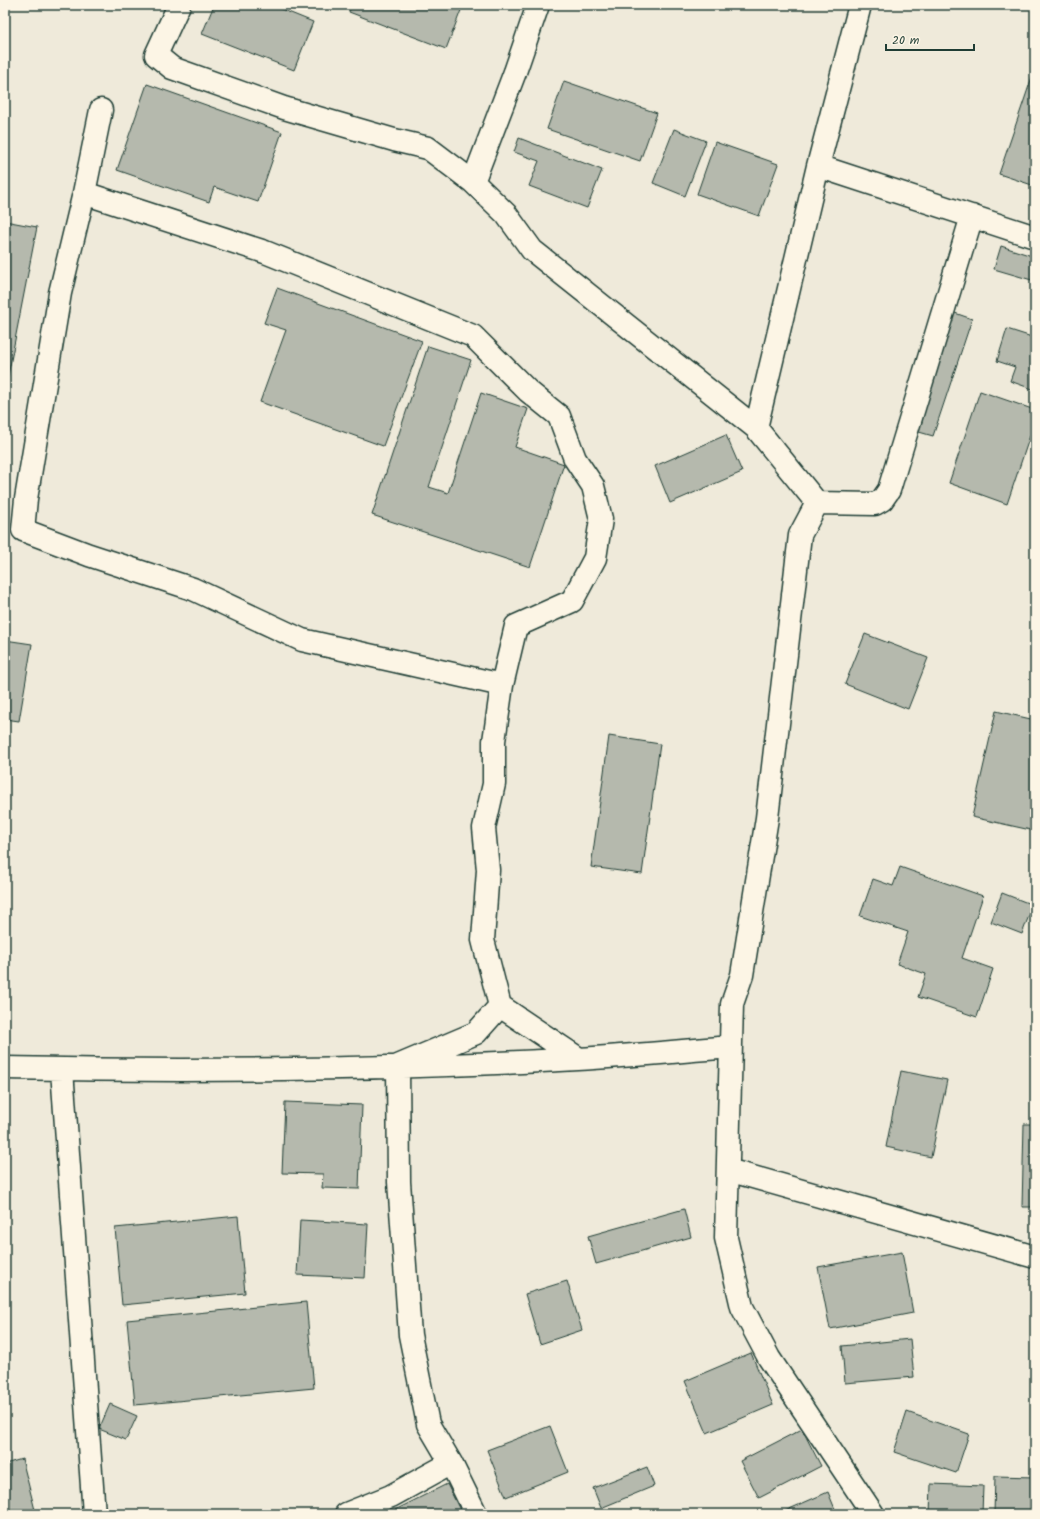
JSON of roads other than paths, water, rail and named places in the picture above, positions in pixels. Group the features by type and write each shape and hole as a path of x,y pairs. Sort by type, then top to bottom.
{"street":[{"path":"179,5 156,55 172,68 284,108 394,140 428,148 473,182 506,214 532,250 756,428 817,503 875,504 882,500 889,490 972,216"},
{"path":"473,182 516,72 538,5"},
{"path":"756,428 818,166 860,5"},
{"path":"101,110 84,193 60,293 26,499 23,530 89,555 193,589 302,640 502,685"},
{"path":"818,166 1035,236"},
{"path":"84,193 265,252 473,336 528,391 559,416 575,459 593,486 601,519 595,558 572,601 516,626 502,685 494,741 494,784 484,828 488,870 483,940 500,1006 579,1059"},
{"path":"817,503 800,536 767,818 742,975 732,1004 726,1238 742,1307 769,1358 873,1514"},
{"path":"398,1066 476,1033 500,1006"},
{"path":"5,1068 62,1070 250,1070 398,1066 579,1059 731,1047"},
{"path":"398,1066 400,1182 410,1335 428,1424 451,1464 476,1514"},
{"path":"62,1070 94,1514"},
{"path":"728,1170 1035,1257"},
{"path":"346,1514 391,1496 451,1464"}]}
